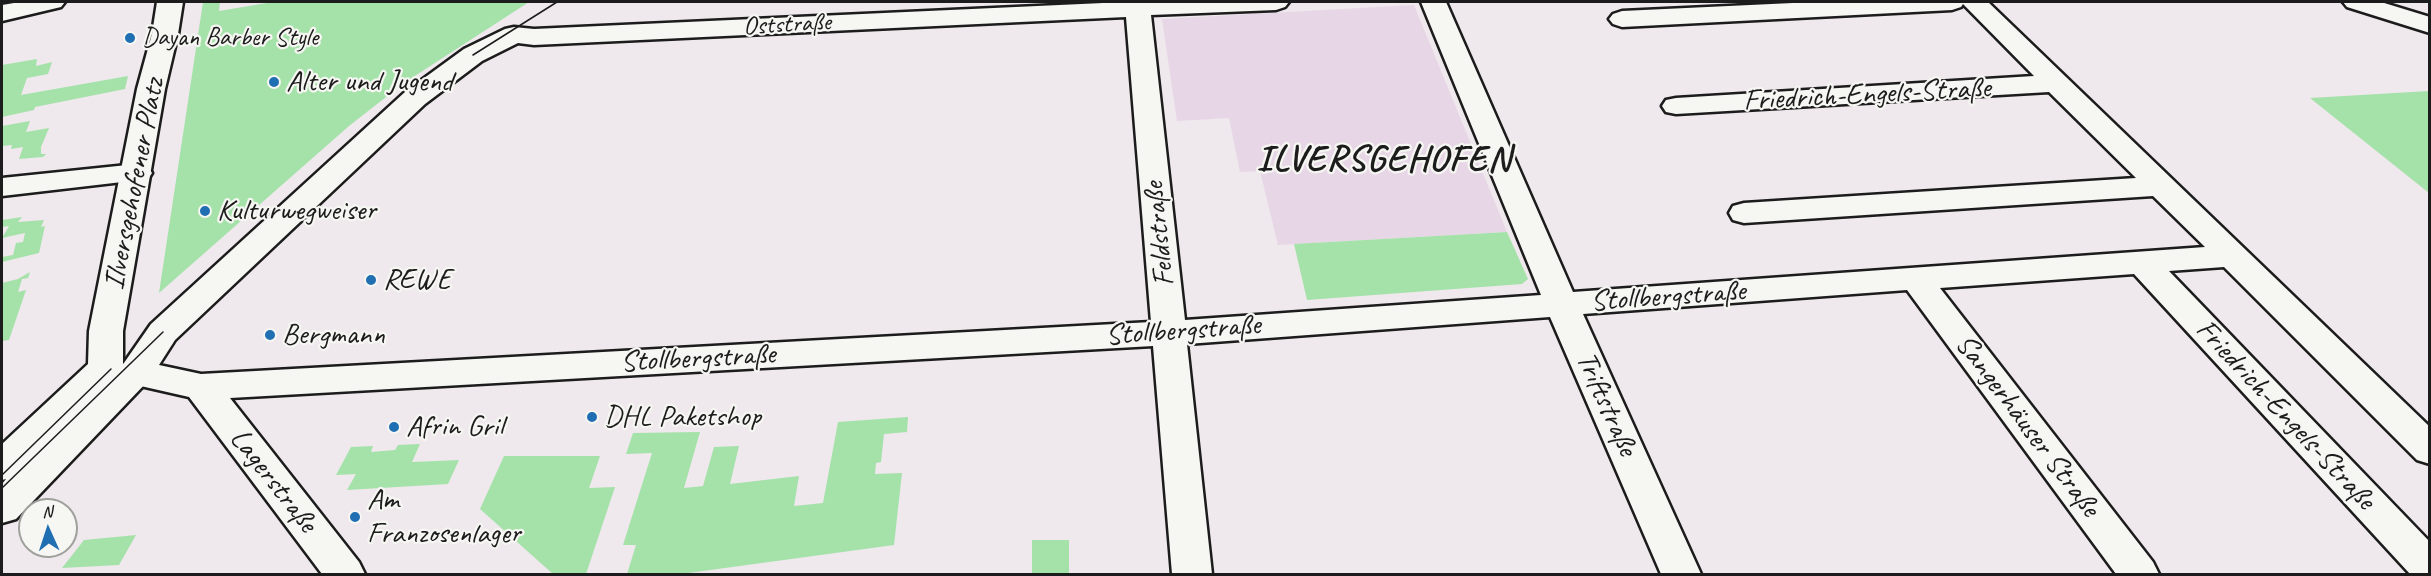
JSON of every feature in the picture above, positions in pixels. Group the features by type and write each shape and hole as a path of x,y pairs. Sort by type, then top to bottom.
{"street":[{"path":"2,13 52,2"},
{"name":"Ilversgehofener Platz","path":"120,370 106,332 151,89 165,34 170,2"},
{"name":"Oststraße","path":"120,370 415,98 473,55 514,35 545,37 1137,5 1276,2"},
{"name":"Triftstraße","path":"1432,2 1562,305 1682,574"},
{"path":"1622,19 1952,2"},
{"name":"Friedrich-Engels-Straße","path":"1974,2 2430,450"},
{"path":"2356,2 2430,25"},
{"name":"Feldstraße","path":"1137,5 1192,574"},
{"name":"Friedrich-Engels-Straße","path":"1676,106 2059,83"},
{"path":"2,187 137,172"},
{"path":"1744,213 2163,186"},
{"name":"Stollbergstraße","path":"120,370 201,387 1169,333 2232,256"},
{"name":"Friedrich-Engels-Straße","path":"2141,261 2430,569"},
{"name":"Sangerhäuser Straße","path":"1915,278 2139,574"},
{"path":"2,466 120,370"},
{"path":"2,508 120,370"},
{"name":"Lagerstraße","path":"201,387 345,574"}],"shaded area":[{"path":"1414,5 1507,232 1278,245 1260,171 1240,172 1229,118 1177,121 1162,19"}],"green space":[{"path":"203,2 220,2 219,11 273,2 529,2 404,83 349,126 159,293"},
{"path":"37,59 36,66 52,62 48,74 27,78 21,95 128,76 125,89 35,107 34,110 2,117 2,65"},
{"path":"2429,91 2429,193 2310,98"},
{"path":"30,121 26,132 49,128 41,147 41,154 46,154 43,157 19,159 23,147 11,149 12,145 2,146 2,126"},
{"path":"22,217 18,222 44,220 41,227 45,226 39,253 2,262 2,257 13,255 16,243 23,242 25,233 2,238 9,226 2,227 2,220"},
{"path":"1507,232 1528,279 1522,284 1307,300 1294,244"},
{"path":"30,272 28,278 22,279 18,292 26,290 9,340 2,341 2,283 18,279"},
{"path":"908,417 907,432 884,434 881,462 876,463 875,474 902,473 894,545 681,574 627,574 636,545 623,545 652,453 626,454 633,433 700,432 684,488 703,486 714,447 739,446 730,484 799,476 794,506 823,503 838,422"},
{"path":"420,444 412,462 459,460 448,484 347,490 356,474 336,475 351,447 373,446 371,452 395,450 398,445"},
{"path":"504,456 600,456 589,488 615,487 586,574 553,574 480,509"},
{"path":"136,535 119,565 62,568 70,558 78,558 78,548 84,540"},
{"path":"1032,540 1069,540 1069,574 1032,574"}],"tram line":[{"path":"473,55 557,2"},
{"path":"2,488 163,332"},
{"path":"2,475 111,369"}],"place":[{"name":"Dayan Barber Style","path":"130,38"},
{"name":"Alter und Jugend","path":"274,82"},
{"name":"Kulturwegweiser","path":"205,211"},
{"name":"REWE","path":"371,280"},
{"name":"Bergmann","path":"270,335"},
{"name":"DHL Paketshop","path":"592,417"},
{"name":"Afrin Gril","path":"394,427"},
{"name":"Am Franzosenlager","path":"355,517"}],"district":[{"name":"ILVERSGEHOFEN","path":"1384,161"}]}
